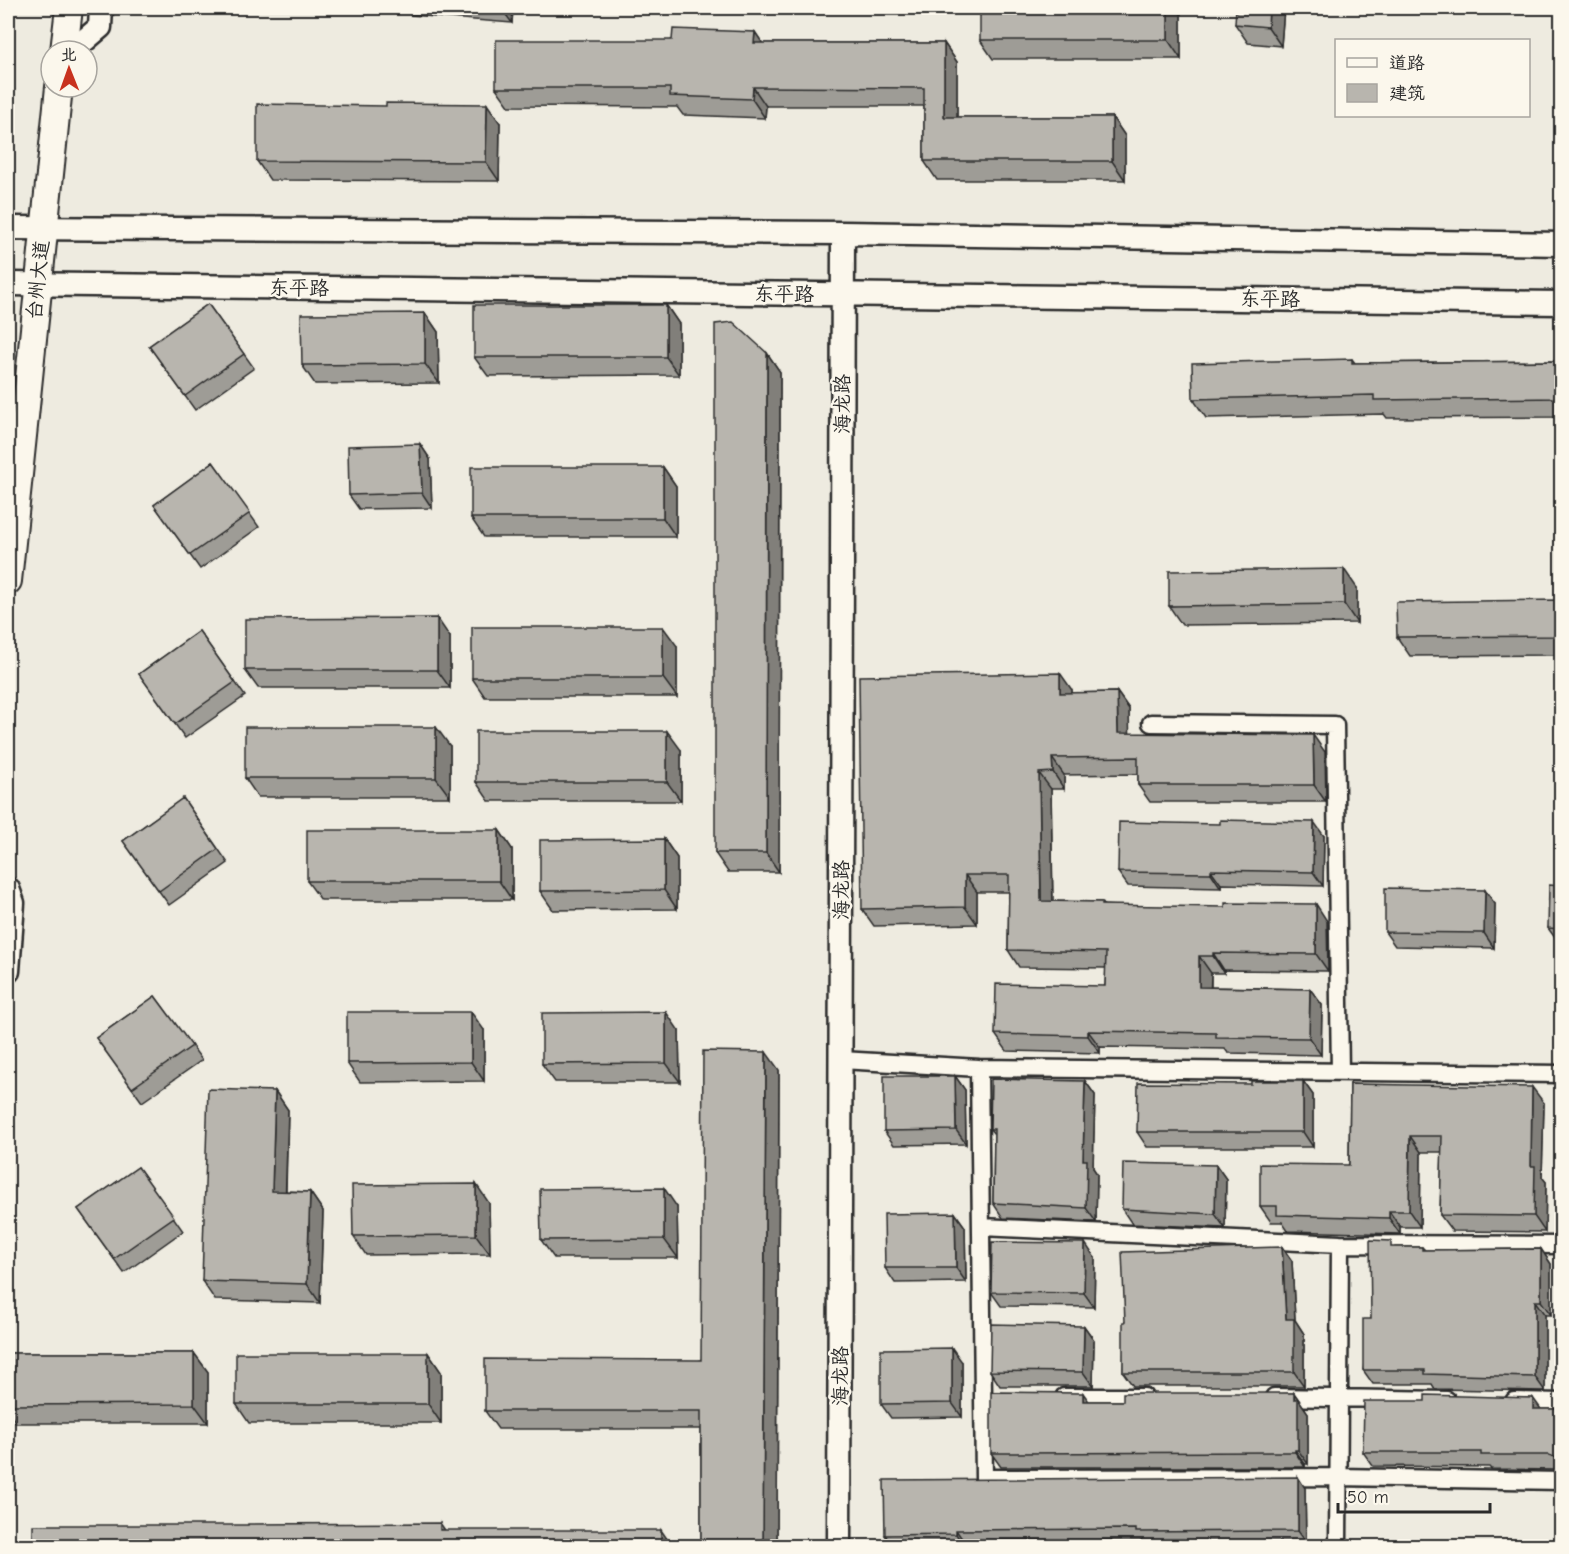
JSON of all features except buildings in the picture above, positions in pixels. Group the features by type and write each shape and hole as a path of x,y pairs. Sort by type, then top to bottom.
{"main road":[{"path":"65,39 69,8"},
{"path":"86,39 100,27 101,8"},
{"name":"台州大道","path":"8,581 58,99"},
{"path":"8,228 843,233 1562,244"},
{"name":"海龙路","path":"839,1546 843,233"},
{"name":"东平路","path":"8,284 1562,303"},
{"path":"8,889 13,903 8,971"}],"street":[{"path":"1151,723 1335,725 1340,1072"},
{"path":"841,1060 980,1068 1562,1074"},
{"path":"980,1068 981,1227 989,1396 984,1478 1339,1477 1562,1481"},
{"path":"981,1227 1340,1244 1562,1245"},
{"path":"1338,1546 1340,1244"},
{"path":"1042,1396 1161,1397"},
{"path":"1256,1397 1468,1400"},
{"path":"1503,1401 1562,1402"}]}
